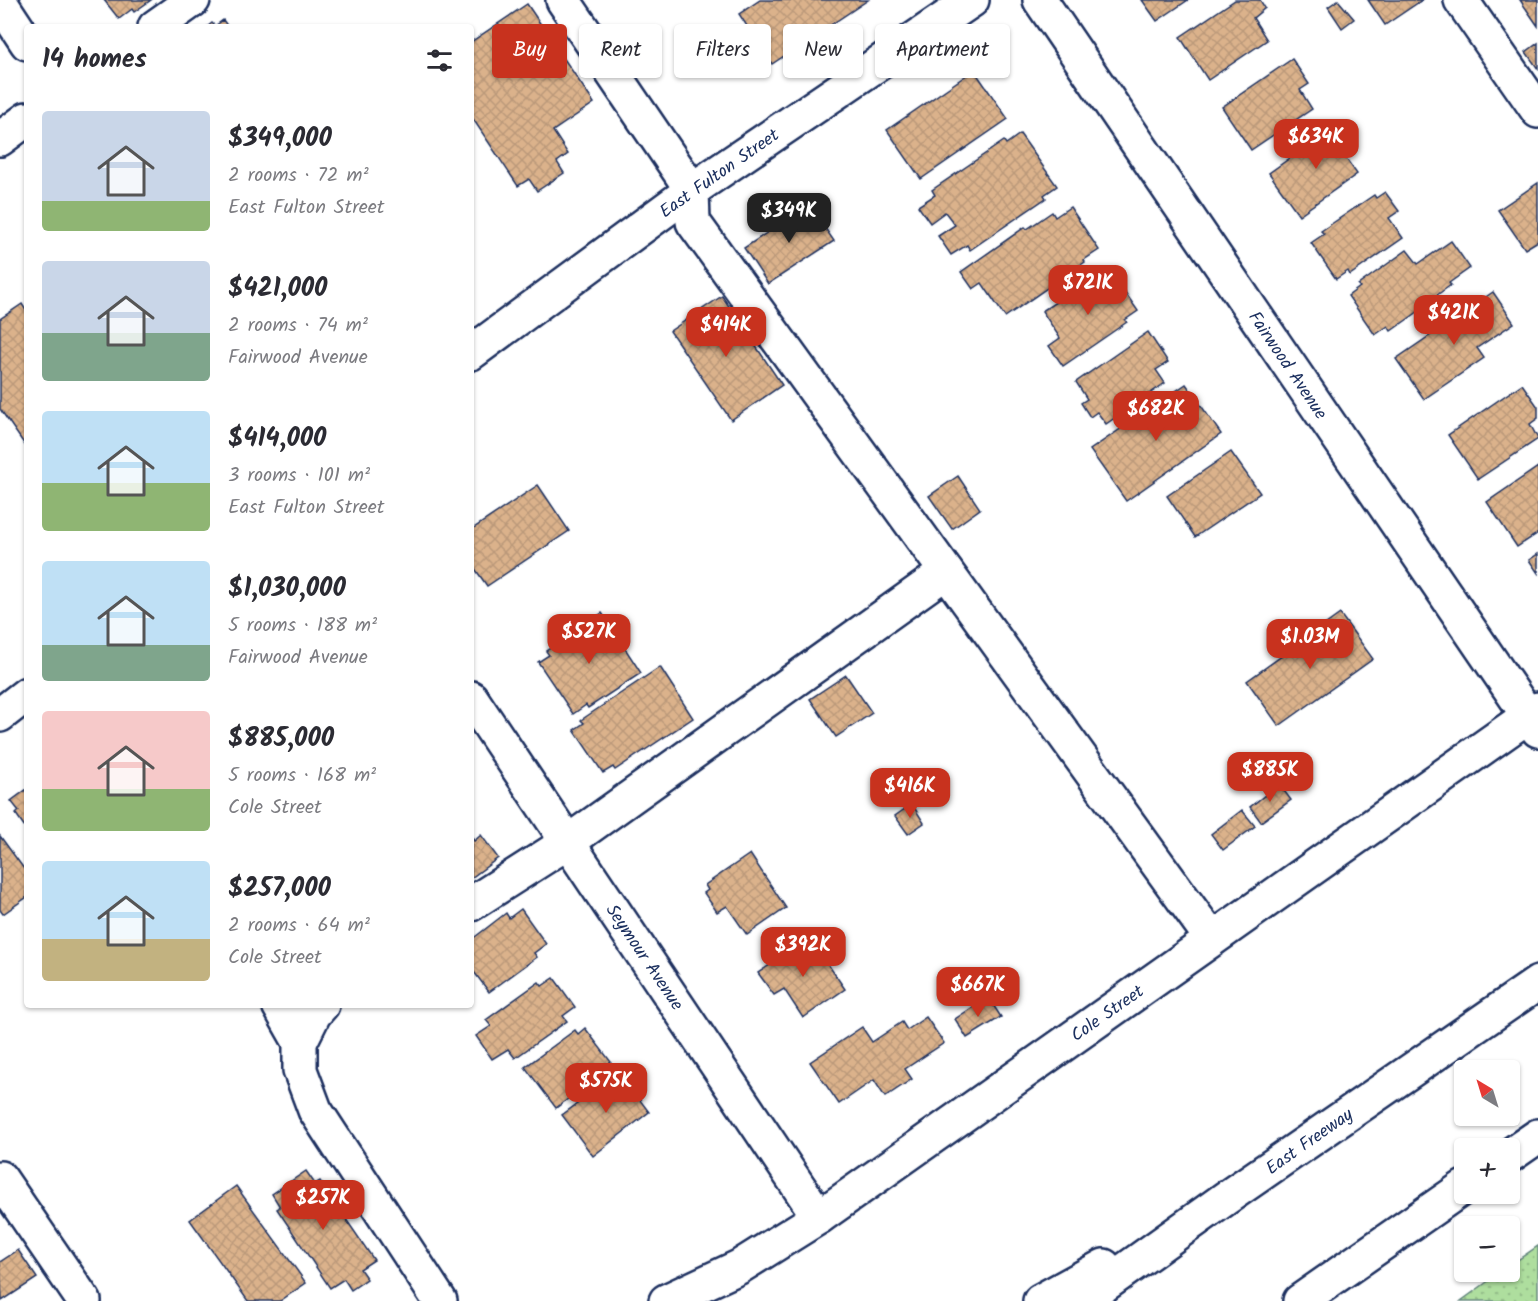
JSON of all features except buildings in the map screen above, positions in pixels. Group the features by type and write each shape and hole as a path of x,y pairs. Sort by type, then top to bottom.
{"main road":[{"path":"159,24 193,0"},
{"path":"563,0 692,190 693,222 1212,939"},
{"name":"East Fulton Street","path":"474,351 692,190 972,0"},
{"name":"Fairwood Avenue","path":"1040,0 1535,718"},
{"path":"1461,0 1538,111"},
{"path":"0,2 24,38"},
{"path":"0,139 24,121"},
{"path":"474,902 568,842 946,572"},
{"path":"0,716 24,696"},
{"name":"Seymour Avenue","path":"474,702 819,1217"},
{"name":"Cole Street","path":"666,1301 739,1267 819,1217 1212,939 1535,718"},
{"name":"East Freeway","path":"1082,1301 1226,1198 1538,983"},
{"path":"281,1008 300,1042 300,1070 315,1110 440,1301"},
{"path":"300,1042 320,1008"},
{"path":"1520,1148 1538,1136"},
{"path":"0,1178 84,1301"},
{"path":"1300,1301 1454,1196"},
{"path":"1328,1301 1454,1197"},
{"path":"1040,1301 1226,1198"}],"green space":[{"path":"1538,1246 1538,1301 1461,1301 1487,1282 1520,1282 1520,1258"}]}
